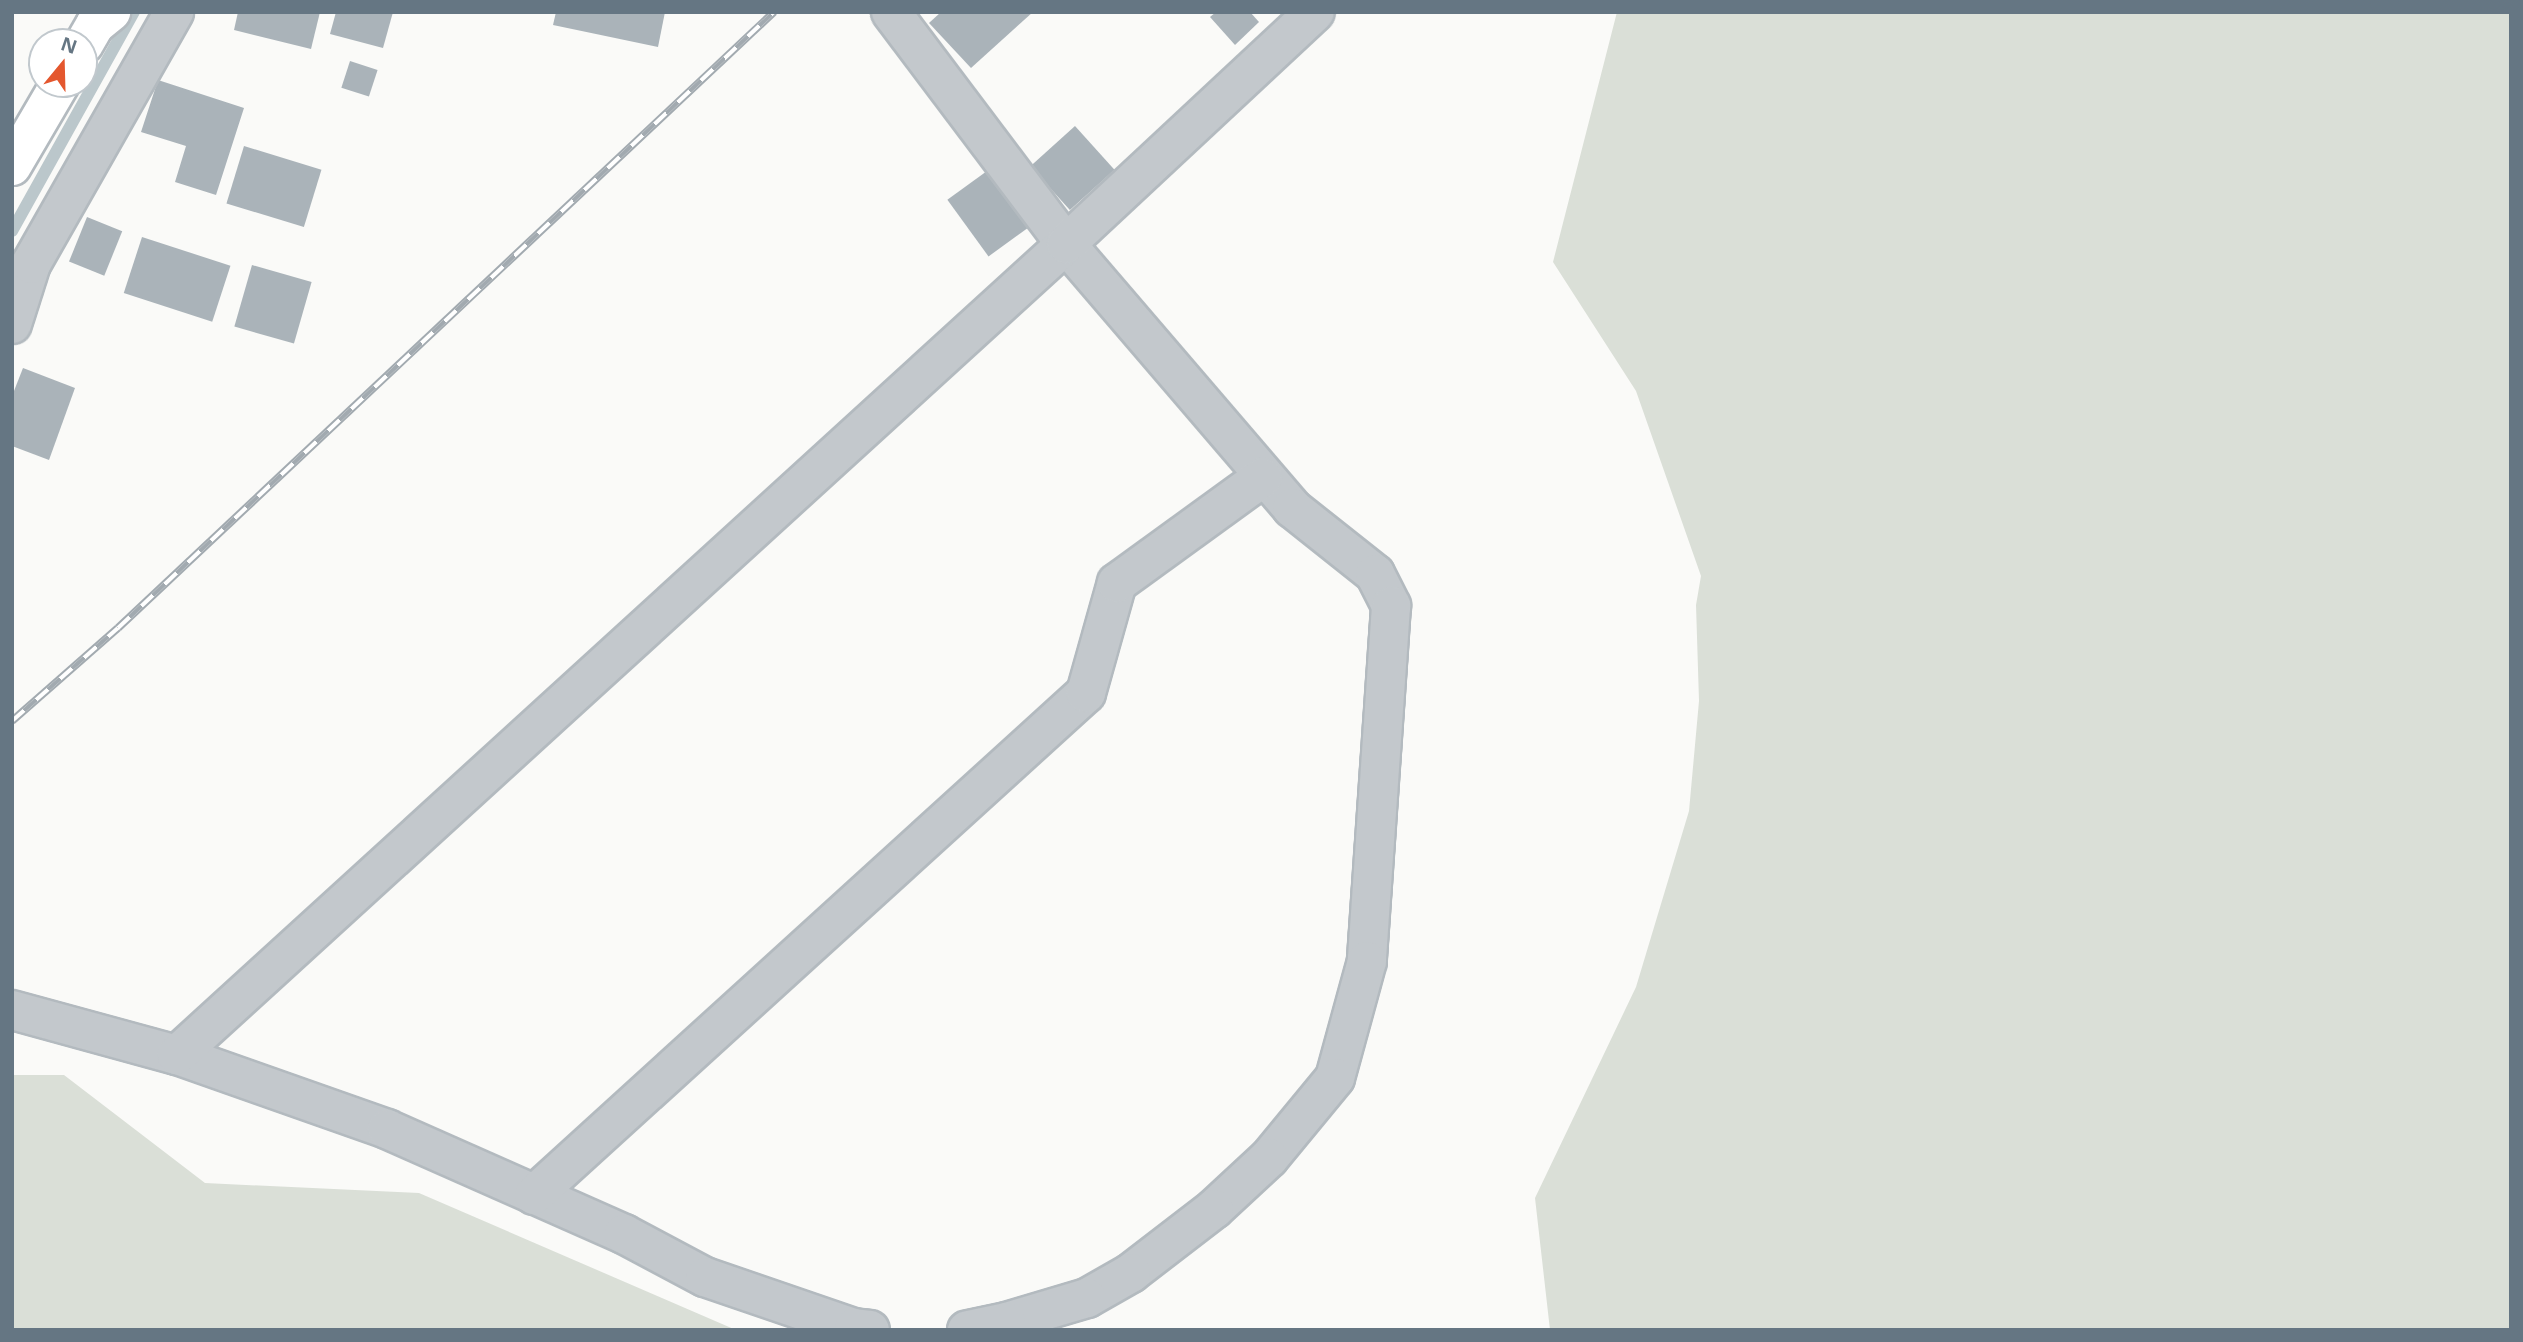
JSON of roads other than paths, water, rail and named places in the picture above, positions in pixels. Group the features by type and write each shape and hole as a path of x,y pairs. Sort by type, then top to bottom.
{"main road":[{"path":"93,28 111,12"},
{"path":"12,166 52,98"}],"street":[{"path":"12,324 32,264 174,12"},
{"path":"891,12 1066,244 1292,508 1375,574 1391,606 1367,961 1335,1078 1260,1166 1214,1209 1130,1273 1087,1298 1006,1322 967,1330"},
{"path":"177,1055 1066,244 1315,12"},
{"path":"534,1195 1086,693 1117,583 1263,477"},
{"path":"12,1010 177,1055 387,1129 624,1234 705,1277 854,1328 870,1330"}],"waterway":[{"path":"12,231 134,12"}],"railway":[{"path":"12,721 118,628 774,12"}]}
